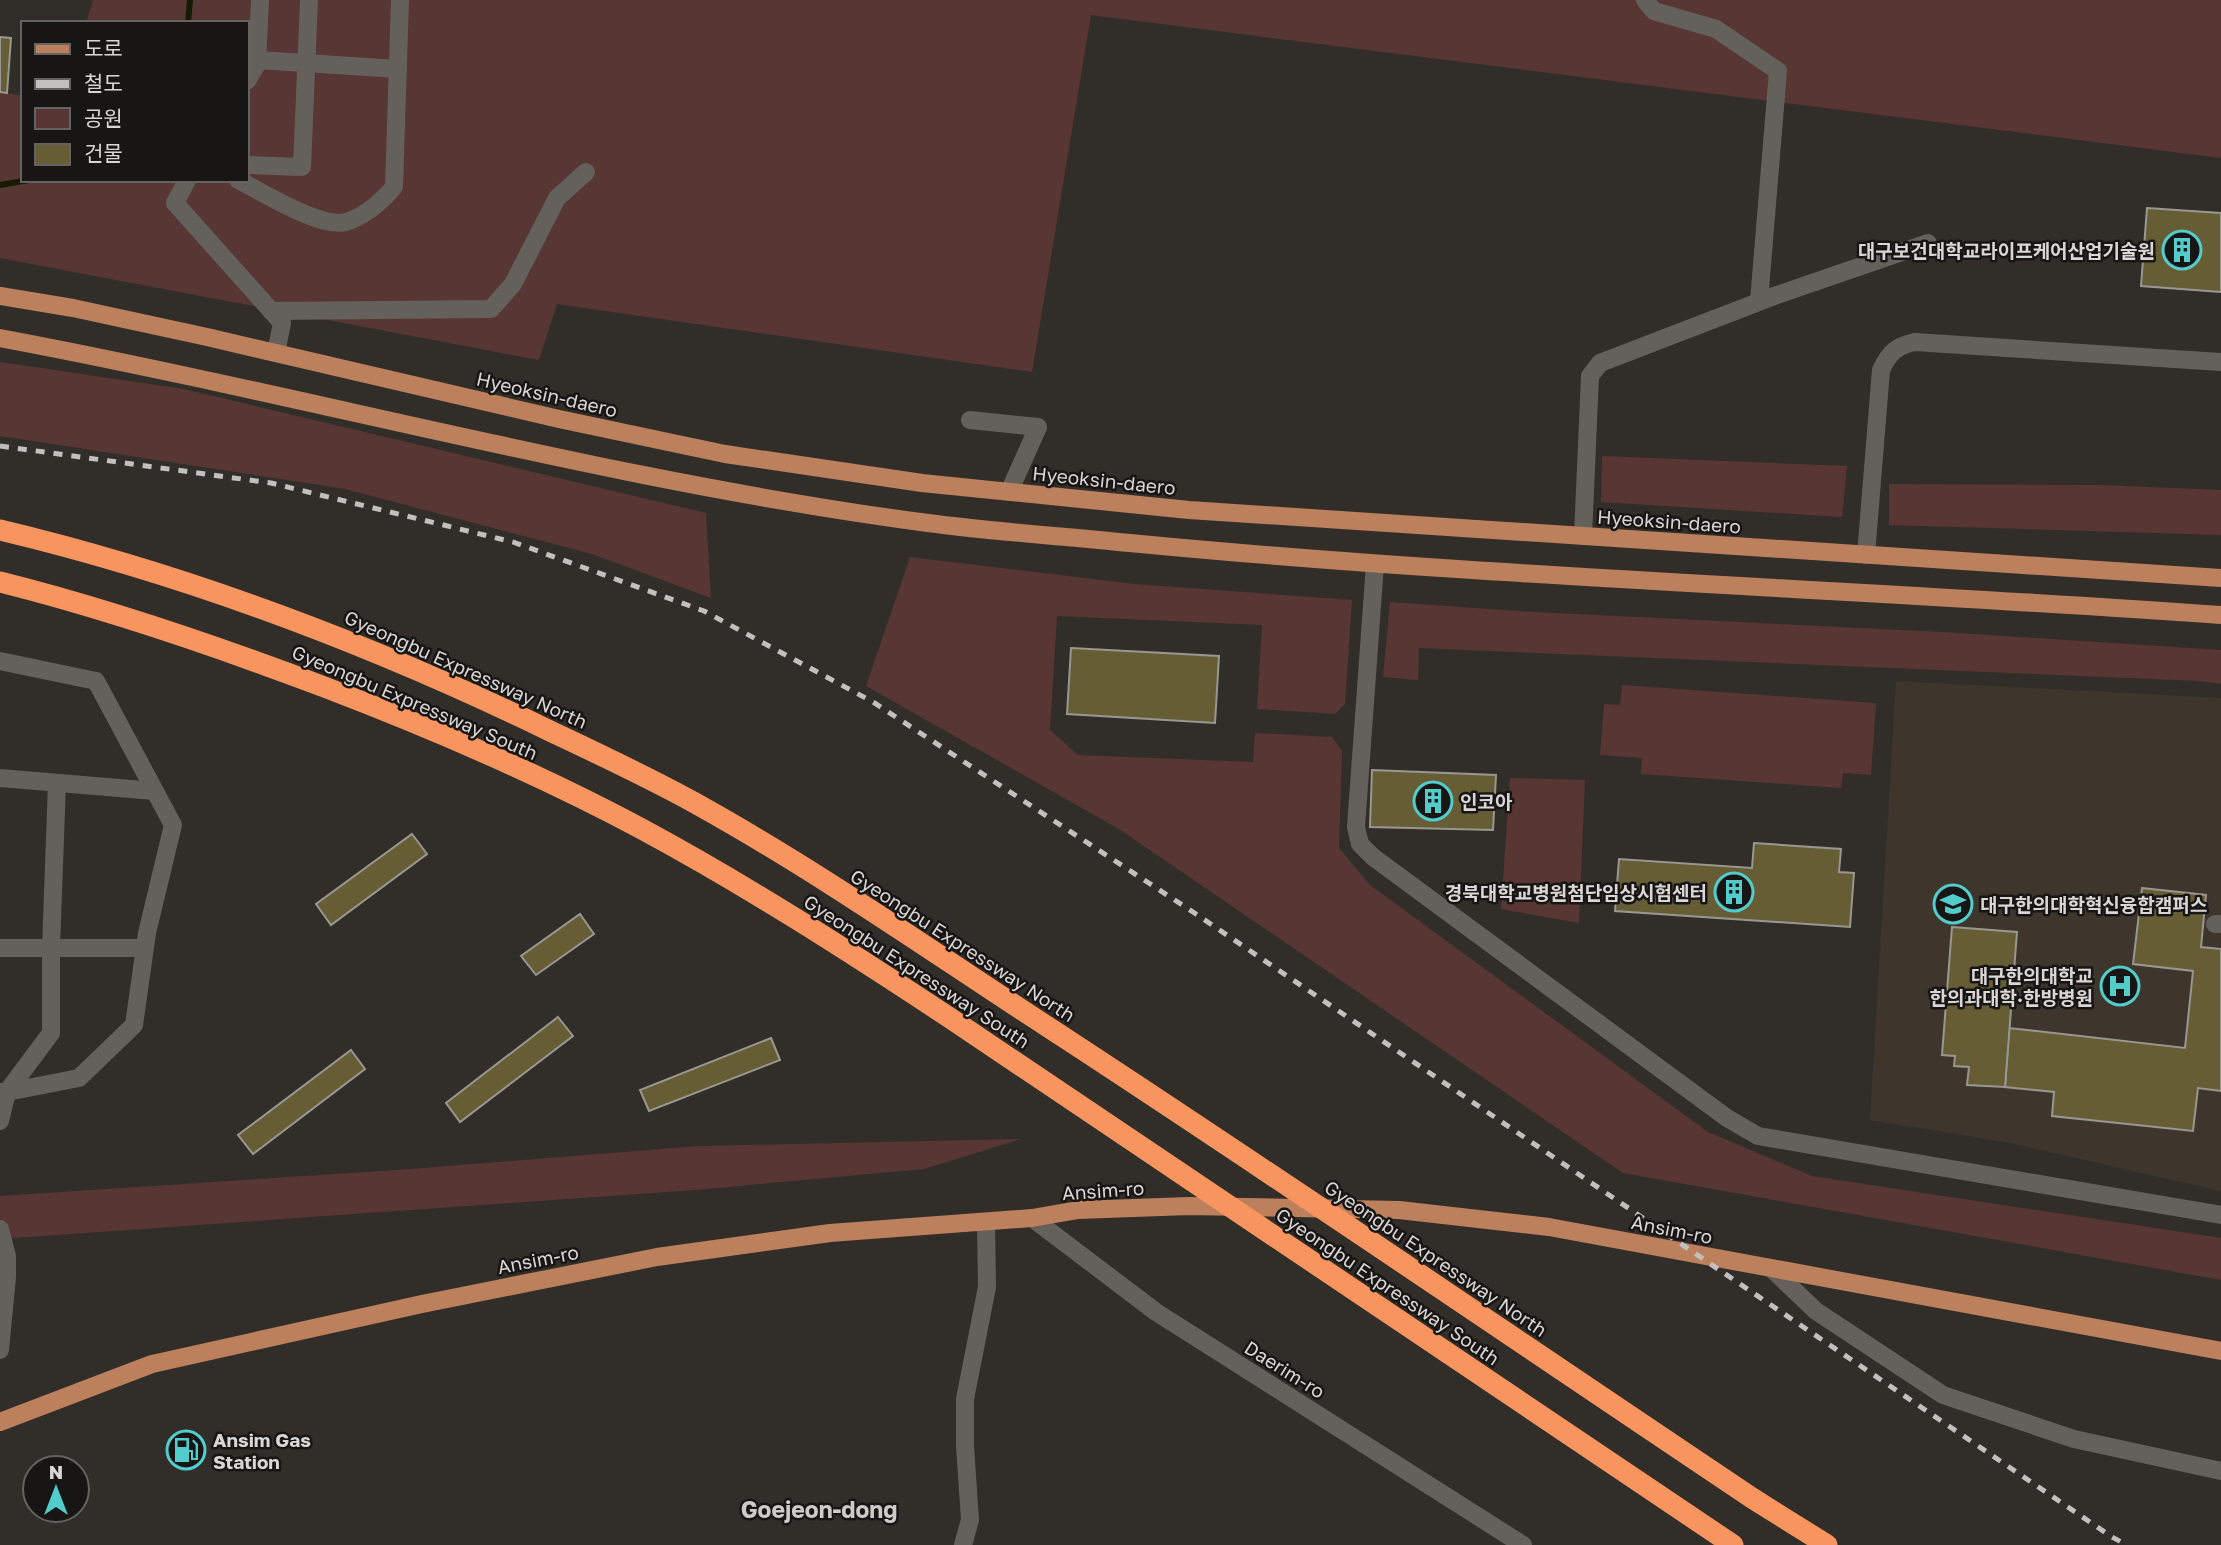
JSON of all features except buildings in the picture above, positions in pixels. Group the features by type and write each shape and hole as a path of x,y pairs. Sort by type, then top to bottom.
{"highway":[{"name":"Gyeongbu Expressway North","path":"0,530 160,574 344,638 434,675 616,762 694,803 785,856 1196,1124 1742,1492 1828,1545"},
{"name":"Gyeongbu Expressway South","path":"0,582 81,603 202,641 395,714 549,783 640,828 836,943 1733,1545"}],"main road":[{"name":"Hyeoksin-daero","path":"0,296 73,308 559,419 726,454 922,483 1189,510 2221,578"},
{"path":"0,338 127,362 735,493 930,523 1281,558 2221,615"},
{"name":"Ansim-ro","path":"0,1422 152,1364 656,1256 830,1233 1032,1218 1077,1210 1189,1206 1399,1210 1549,1227 2221,1351"}],"street":[{"path":"248,79 258,60 260,0"},
{"path":"248,165 302,167 309,0"},
{"path":"242,182 311,218 344,223 382,202 394,187 400,0"},
{"path":"1645,0 1654,11 1716,29 1778,71 1759,301"},
{"path":"258,60 398,69"},
{"path":"271,312 491,309 513,284 557,198 586,172"},
{"path":"186,182 174,203 282,323 276,353"},
{"path":"1583,536 1590,376 1600,363 1759,301 1928,243"},
{"path":"1866,555 1881,370 1888,356 1899,346 1915,342 2221,362"},
{"path":"970,420 1038,427 1009,492"},
{"path":"1376,564 1356,827 1360,844 1373,857 1727,1118 1758,1136 2221,1215"},
{"path":"0,661 96,681 173,825 145,948 134,1025 79,1078 4,1092"},
{"path":"0,778 155,791"},
{"path":"0,1121 4,1092 51,1033 57,783"},
{"path":"0,948 145,948"},
{"name":"Daerim-ro","path":"1032,1218 1156,1312 1523,1545"},
{"path":"963,1545 970,1520 965,1399 987,1287 986,1222"},
{"path":"0,1229 7,1256 0,1350"},
{"path":"1773,1270 1816,1311 1943,1395 2074,1439 2221,1471"}],"shaded area":[{"path":"1896,681 2221,698 2221,1191 2010,1143 1870,1120"}],"green space":[{"path":"93,0 2221,0 2221,158 1091,15 1032,372 557,304 539,360 0,258 0,92 21,96 21,182 248,182 248,21 87,21"},
{"path":"0,362 184,389 706,513 711,598 592,554 345,489 0,436"},
{"path":"1602,456 1847,466 1842,517 1601,502"},
{"path":"1889,484 2101,485 2221,490 2221,535 1889,525"},
{"path":"910,557 1135,584 1352,600 1345,704 1335,714 1257,709 1262,625 1057,616 1050,730 1078,755 1253,762 1255,733 1332,737 1342,751 1339,848 1370,885 1708,1132 1812,1176 2221,1238 2221,1280 1623,1173 1119,829 866,686"},
{"path":"1390,602 2221,650 2221,684 1419,648 1418,680 1383,677"},
{"path":"1622,685 1876,703 1871,775 1843,773 1841,788 1641,774 1642,758 1600,755 1604,704 1620,705"},
{"path":"1510,778 1585,780 1579,923 1501,909"},
{"path":"1021,1139 924,1169 695,1190 0,1239 0,1196 397,1170 699,1146"}],"waterway":[{"path":"188,21 190,0"},
{"path":"0,185 21,181"}],"railway":[{"path":"0,446 271,483 513,542 704,611 873,702 1196,914 2127,1545"}],"place":[{"name":"대구보건대학교라이프케어산업기술원","path":"2182,250"},
{"name":"인코아","path":"1433,801"},
{"name":"경북대학교병원첨단임상시험센터","path":"1734,892"},
{"name":"대구한의대학혁신융합캠퍼스","path":"1953,904"},
{"name":"대구한의대학교 한의과대학·한방병원","path":"2120,986"},
{"name":"Ansim Gas Station","path":"186,1450"}],"district":[{"name":"Goejeon-dong","path":"819,1509"}]}
